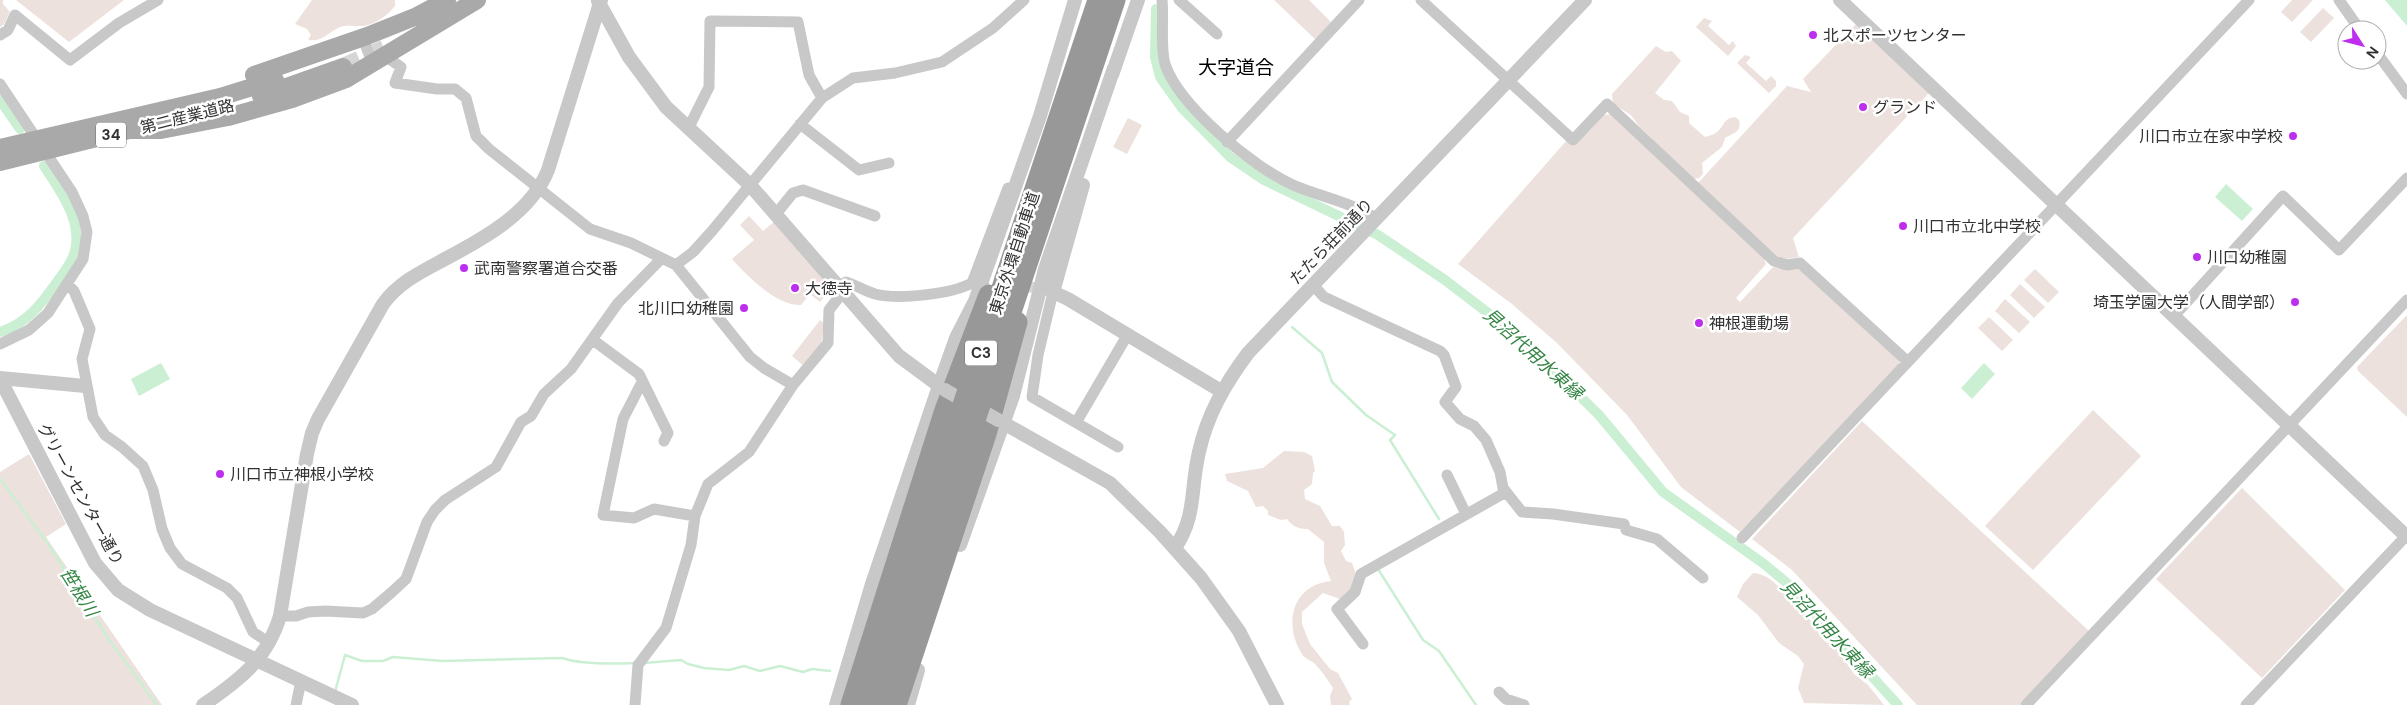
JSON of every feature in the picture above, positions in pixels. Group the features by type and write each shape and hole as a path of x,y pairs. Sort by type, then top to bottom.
{"highway":[{"name":"東京外環自動車道","path":"863,705 1098,0"},
{"name":"東京外環自動車道","path":"880,705 1115,0"},
{"path":"851,705 943,395 980,286"},
{"path":"896,705 996,426 1022,306"}],"main road":[{"path":"128,125 169,101 292,64 417,16 447,0"},
{"path":"128,125 161,130 180,127 228,117 292,99 346,79 477,0"},
{"name":"第二産業道路","path":"0,162 42,145 251,99 340,62"},
{"name":"第二産業道路","path":"0,148 42,145"}],"street":[{"path":"0,35 8,30 15,15 70,60 119,23 158,0"},
{"path":"676,265 693,252 822,98 852,78 895,73 942,62 993,28 1024,0"},
{"path":"836,705 872,584 943,395 956,338 975,301 1040,116 1074,0"},
{"path":"908,705 922,654 996,426 1020,371 1045,269 1138,0"},
{"path":"1162,0 1165,62 1170,76 1187,99 1227,142 1267,171 1293,185 1352,206 1375,221"},
{"path":"1179,0 1217,34"},
{"path":"1227,142 1359,0"},
{"path":"1421,0 1573,140 1607,104 1774,261 1787,265 1800,263 1907,361"},
{"name":"たたら荘前通り","path":"1175,548 1189,522 1198,454 1209,419 1221,391 1256,343 1375,221 1584,0"},
{"path":"1840,0 2407,536 2246,705"},
{"path":"1742,538 2249,0"},
{"path":"2339,0 2353,20"},
{"path":"599,1 624,49 666,107 750,185 899,356 943,395 996,426 1110,483 1175,548 1201,578 1238,631 1277,705"},
{"path":"203,705 227,688 258,661 270,643 280,616 299,496 312,433 318,419 384,304 405,282 488,235 522,207 538,189 548,170 599,1"},
{"path":"688,129 709,87 710,21 798,22 810,75 822,98"},
{"path":"367,36 365,44 370,57 381,58 401,67 395,83 437,89 455,89 466,98 476,136 538,189 590,229 630,243 676,265 750,357 764,368 793,385"},
{"path":"2387,67 2407,94"},
{"path":"1114,68 1049,291 1032,397 1077,421 1118,447"},
{"path":"0,84 42,145 75,198 87,232 83,259 68,285 39,323 19,336 0,344"},
{"path":"635,705 638,665 666,628 691,545 696,516 708,484 748,452 793,385 828,343 829,310 841,289 846,282 875,294 891,296 951,292 980,286 1025,142 1040,116"},
{"path":"800,124 859,170 889,163"},
{"path":"2174,316 2283,196 2339,250 2407,178"},
{"path":"776,214 793,193 803,190 875,216"},
{"path":"280,616 296,616 308,612 325,611 363,613 372,609 406,579 427,522 435,510 445,500 496,467 521,422 530,416 544,394 571,369 618,303 662,258"},
{"path":"68,285 74,291 90,329 82,359 85,386 93,416 105,435 144,466 153,490 162,529 170,548 182,564 227,588 237,598 253,632 270,643"},
{"path":"1313,285 1324,297 1440,351 1456,387 1446,402 1460,419 1474,426 1486,440 1506,492 1522,512 1527,514 1553,514 1624,524 1626,530 1657,539 1703,578"},
{"path":"1049,291 1068,299 1221,391"},
{"path":"2026,705 2407,300"},
{"path":"1077,421 1128,334"},
{"path":"593,340 639,374 668,433 664,441"},
{"path":"0,378 85,386"},
{"name":"グリーンセンター通り","path":"0,378 70,518 95,563 118,590 144,607 352,705"},
{"path":"642,382 623,420 603,515 634,518 654,509 696,516"},
{"path":"1447,475 1466,514"},
{"path":"1363,644 1337,609 1355,592 1361,574 1506,492"},
{"path":"296,705 301,682"},
{"path":"1499,692 1506,699 1524,705"}],"shaded area":[{"path":"0,0 3,0 3,4 10,12 4,24 0,27"},
{"path":"16,0 124,0 69,42"},
{"path":"312,0 395,0 395,6 384,17 369,25 342,26 318,40 308,40 311,35 307,29 295,24"},
{"path":"1274,0 1309,0 1331,22 1316,40"},
{"path":"2292,0 2313,0 2292,22 2281,12"},
{"path":"2385,0 2407,0 2407,26"},
{"path":"2323,8 2334,18 2311,42 2300,32"},
{"path":"1704,18 1712,21 1708,26 1729,45 1733,41 1736,46 1728,56 1696,27"},
{"path":"1856,24 1929,93 1793,238 1799,257 1780,260 1698,183 1787,86 1811,92 1803,79"},
{"path":"1656,46 1666,52 1672,51 1681,61 1655,93 1664,100 1672,101 1680,112 1689,116 1689,123 1705,137 1713,135 1720,130 1728,119 1735,117 1739,120 1738,130 1725,138 1722,147 1702,163 1703,174 1699,178 1693,179 1639,126 1631,115 1613,104 1612,94"},
{"path":"1745,55 1751,57 1746,63 1766,81 1771,76 1776,81 1776,86 1769,93 1737,63"},
{"name":"神根運動場","path":"1611,114 1764,259 1766,264 1736,298 1740,302 1773,267 1803,269 1900,357 1899,366 1740,532 1681,487 1627,415 1557,343 1512,304 1458,264 1567,140 1603,115"},
{"path":"1128,118 1142,125 1127,154 1113,147"},
{"path":"2226,184 2253,209 2242,221 2215,197"},
{"path":"749,216 763,231 775,221 831,288 820,302 810,294 801,305 782,301 763,289 732,259 754,240 740,225"},
{"path":"2035,269 2059,292 2048,303 2024,280"},
{"path":"2020,284 2045,307 2034,318 2010,295"},
{"path":"2005,299 2030,322 2019,333 1995,311"},
{"path":"2407,315 2407,417 2358,371 2357,367"},
{"path":"1989,317 2013,340 2002,351 1978,328"},
{"path":"820,320 824,323 821,346 804,366 792,356"},
{"path":"161,363 170,379 139,396 131,379"},
{"path":"1984,363 1995,374 1972,399 1961,388"},
{"path":"2093,410 2141,456 2033,570 1985,526"},
{"path":"1862,421 2090,632 2020,705 1917,705 1792,570 1752,539"},
{"path":"1284,451 1304,452 1312,456 1315,471 1312,484 1304,490 1305,499 1320,506 1332,526 1340,526 1344,532 1345,545 1341,551 1346,561 1352,563 1356,574 1352,588 1340,599 1323,593 1302,612 1302,624 1310,644 1330,669 1338,673 1352,699 1349,702 1350,705 1331,705 1330,696 1333,688 1317,666 1303,655 1296,642 1293,630 1295,608 1300,598 1307,590 1318,584 1331,581 1324,563 1324,542 1308,529 1296,527 1287,519 1281,520 1268,515 1268,511 1263,506 1256,507 1248,491 1227,481 1225,474 1263,468"},
{"path":"29,454 66,524 46,537 162,705 0,705 0,472"},
{"path":"2242,488 2345,590 2262,678 2156,579"},
{"path":"1753,573 1760,574 1776,584 1796,608 1812,622 1824,640 1834,645 1854,674 1868,685 1884,705 1804,703 1798,688 1804,664 1798,656 1779,643 1758,615 1737,597 1743,584"}],"waterway":[{"name":"見沼代用水東縁","path":"1156,9 1155,57 1160,77 1182,108 1230,157 1264,180 1378,235 1445,280 1522,339 1599,415 1663,492 1764,564 1787,583 1898,705"},
{"name":"見沼代用水東縁","path":"0,100 20,129"},
{"name":"見沼代用水東縁","path":"0,332 21,322 38,306 67,268 76,247 76,234 70,210 44,166"},
{"path":"1292,327 1322,353 1332,382 1366,415 1395,435 1390,440 1439,519"},
{"name":"笹根川","path":"0,479 48,544 107,637 157,705"},
{"path":"1378,569 1423,640 1439,651 1476,705"},
{"path":"335,692 345,655 362,661 383,661 393,657 443,661 562,658 589,663 636,663"},
{"path":"644,663 681,660 704,668 729,670 744,666 760,671 780,666 803,672 812,669 830,671"}],"tunnel":[{"path":"343,67 386,48"},
{"path":"978,281 998,281 1046,290"}],"place":[{"name":"北スポーツセンター","path":"1813,35"},
{"name":"グランド","path":"1863,107"},
{"name":"川口市立在家中学校","path":"2293,136"},
{"name":"川口市立北中学校","path":"1903,226"},
{"name":"川口幼稚園","path":"2197,257"},
{"name":"武南警察署道合交番","path":"464,268"},
{"name":"大徳寺","path":"795,288"},
{"name":"埼玉学園大学（人間学部）","path":"2295,302"},
{"name":"北川口幼稚園","path":"744,308"},
{"name":"神根運動場","path":"1699,323"},
{"name":"川口市立神根小学校","path":"220,474"}],"district":[{"name":"大字道合","path":"1236,67"}]}
